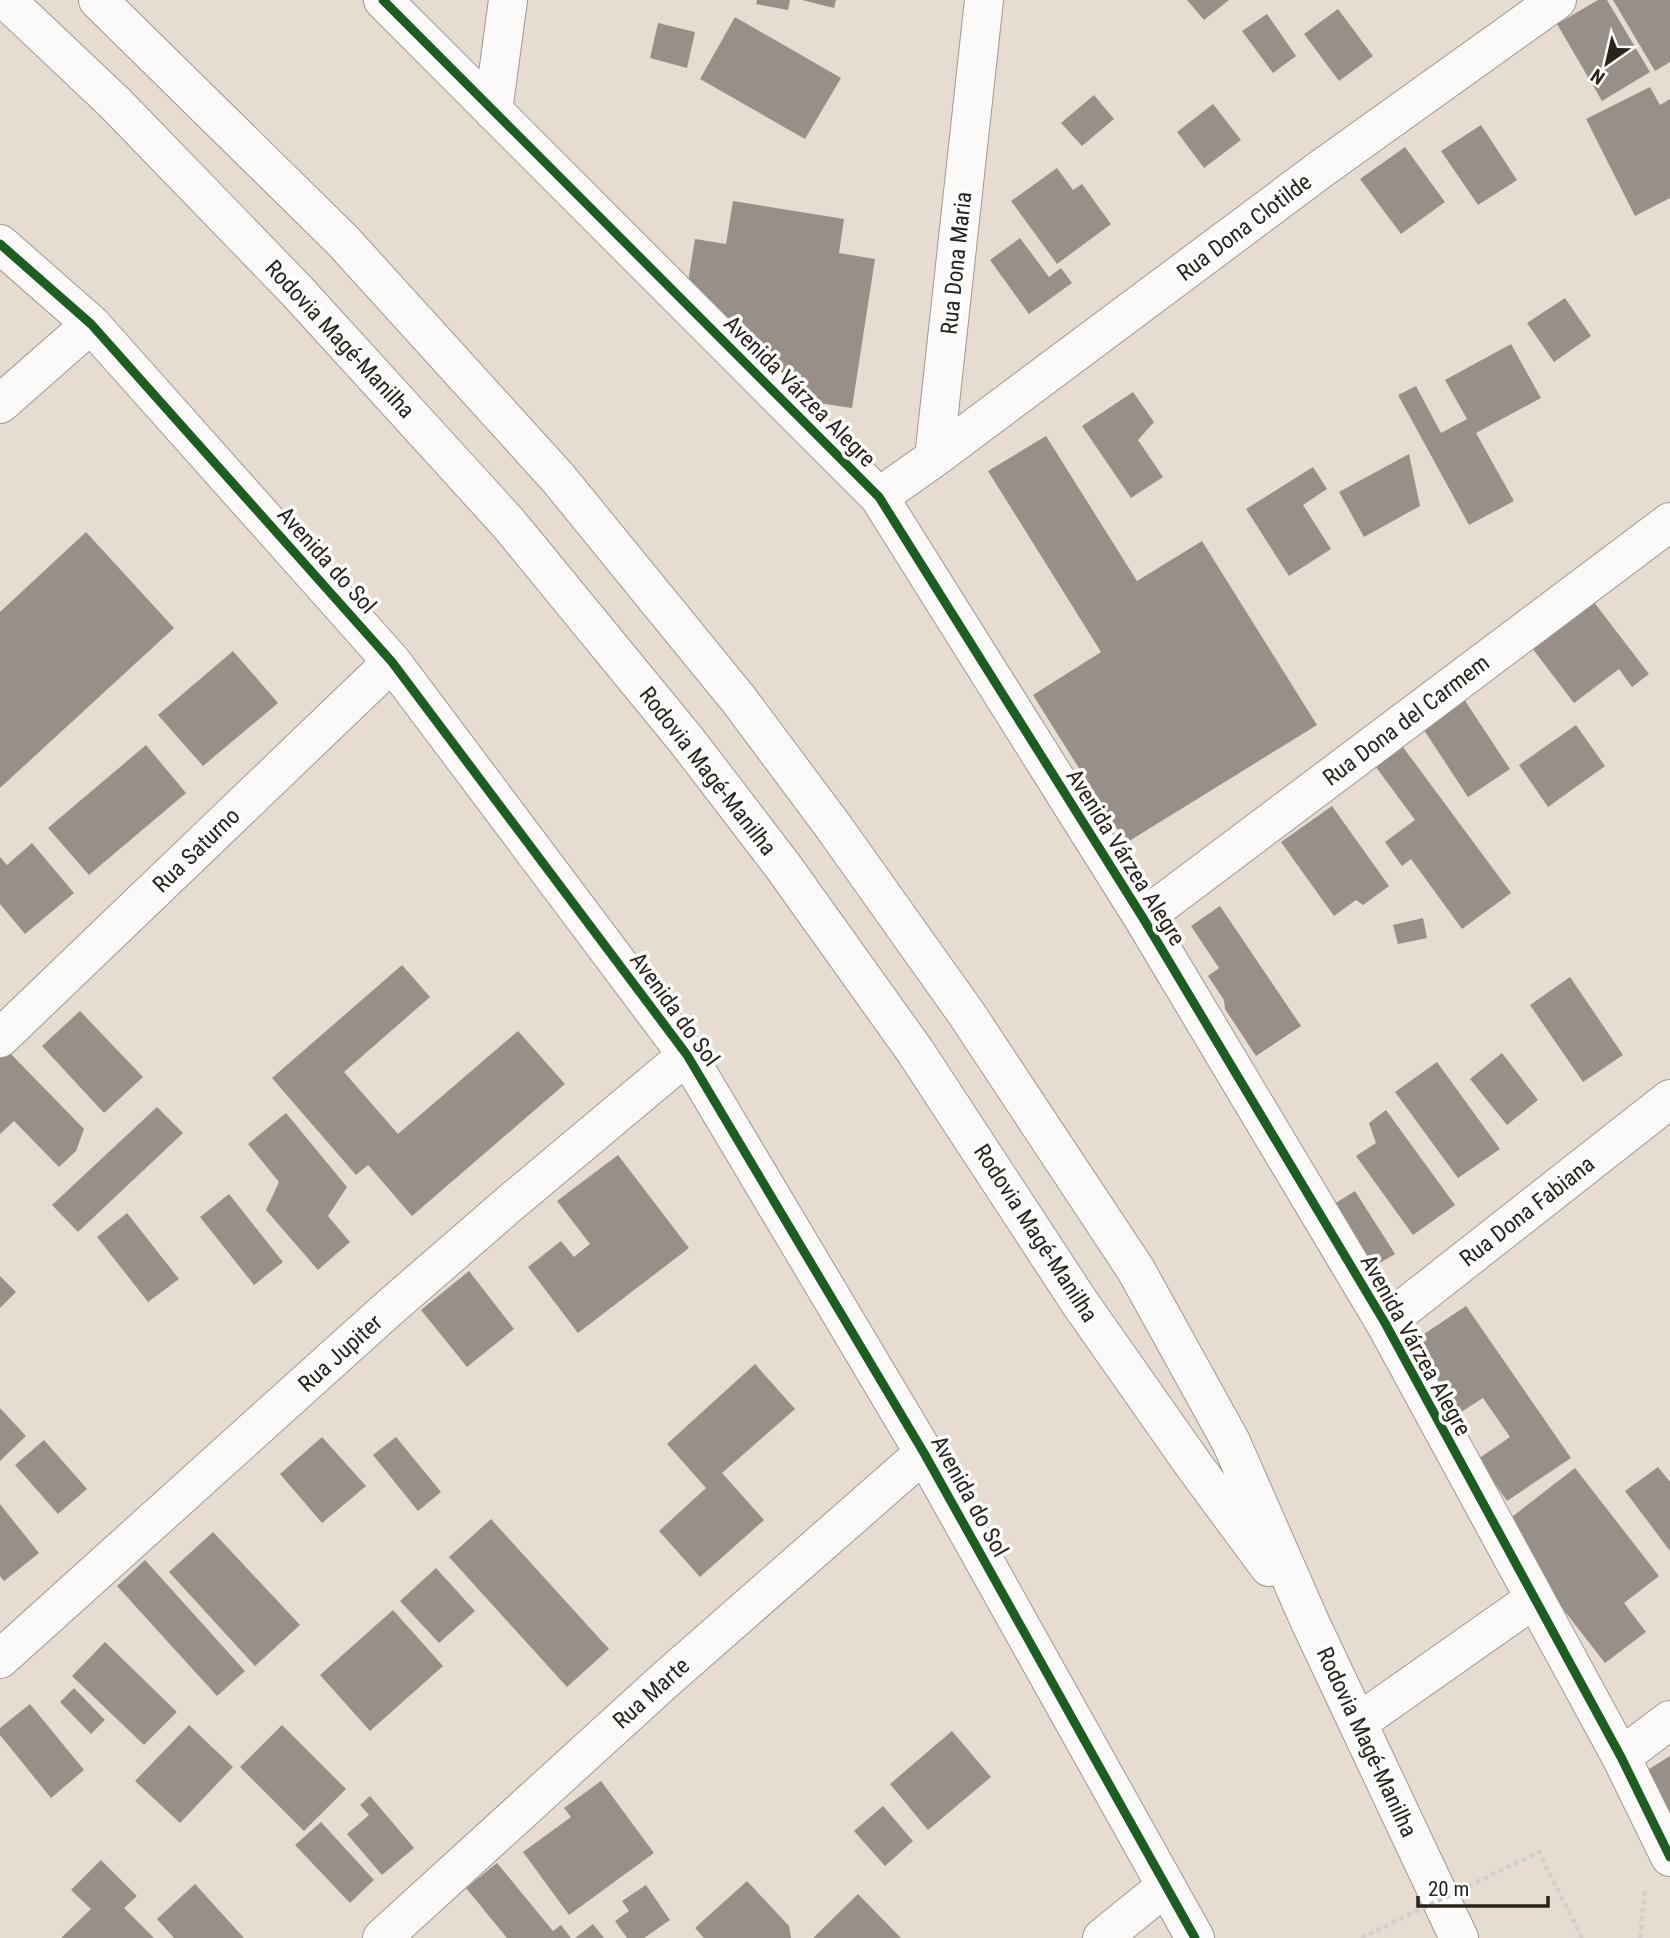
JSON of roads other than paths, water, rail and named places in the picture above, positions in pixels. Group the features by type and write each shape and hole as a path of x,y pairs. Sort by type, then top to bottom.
{"main road":[{"name":"Rodovia Magé-Manilha","path":"6,0 115,103 296,290 509,524 687,741 782,865 915,1051 1080,1303 1193,1464 1310,1622"},
{"name":"Rodovia Magé-Manilha","path":"98,0 343,241 558,478 755,721 966,1013 1136,1270 1231,1442 1310,1622 1459,1938"},
{"name":"Avenida Várzea Alegre","path":"383,0 879,497 1143,918 1384,1323 1621,1757 1670,1857"},
{"path":"493,111 508,0"},
{"name":"Rua Dona Maria","path":"934,458 984,0"},
{"name":"Rua Dona Clotilde","path":"934,458 1310,177 1557,0"},
{"name":"Avenida do Sol","path":"0,244 91,324 392,662 687,1055 924,1453 1195,1938"},
{"path":"0,404 91,324"},
{"path":"879,497 934,458"},
{"name":"Rua Dona del Carmem","path":"1143,918 1670,522"},
{"name":"Rua Saturno","path":"0,1038 392,662"},
{"name":"Rua Jupiter","path":"0,1659 387,1310 687,1055"},
{"name":"Rua Dona Fabiana","path":"1384,1323 1670,1099"},
{"name":"Rua Marte","path":"382,1938 664,1681 924,1453"},
{"path":"1359,1722 1534,1599"},
{"path":"1621,1757 1670,1720"},
{"path":"1102,1938 1166,1886"}]}
